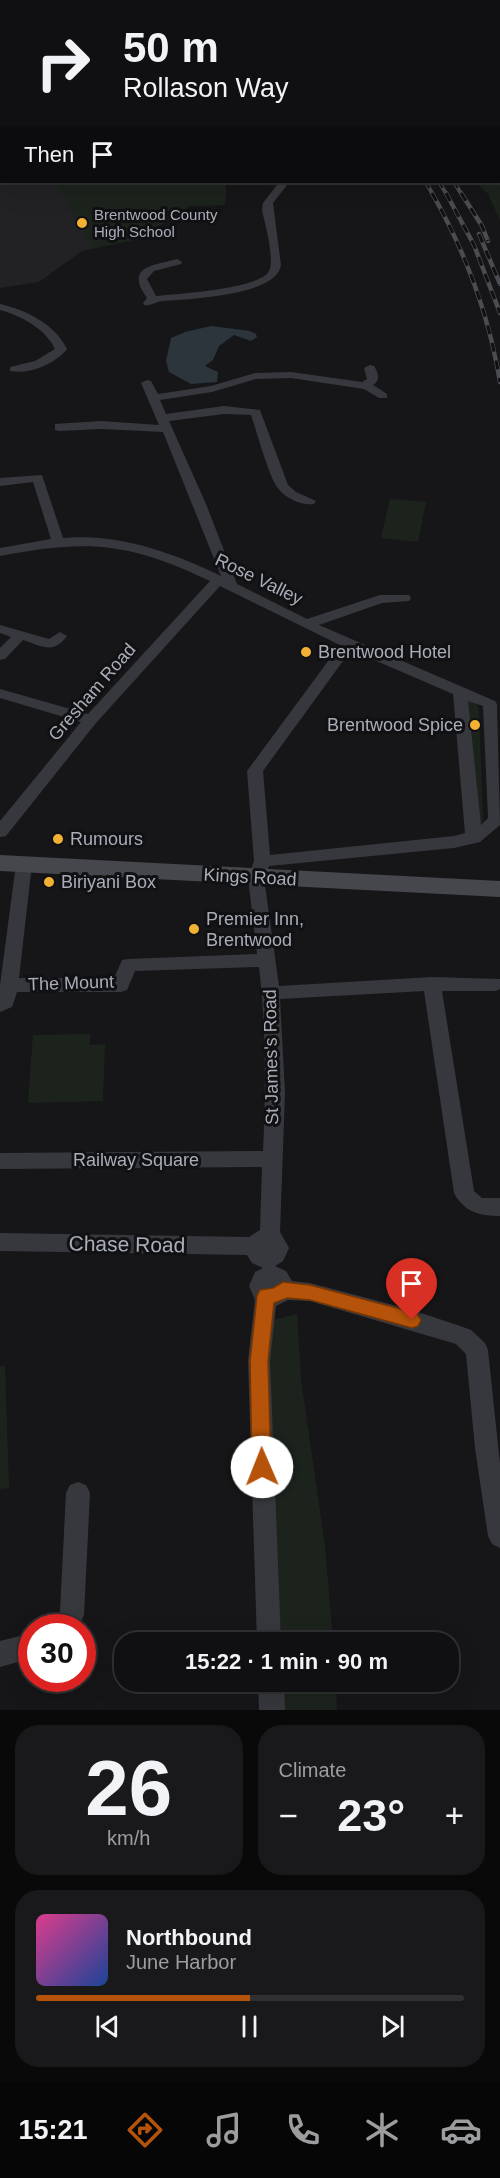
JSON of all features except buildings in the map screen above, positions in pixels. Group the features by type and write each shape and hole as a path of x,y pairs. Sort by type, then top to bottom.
{"main road":[{"name":"Kings Road","path":"0,863 259,869 500,889"}],"street":[{"path":"177,262 150,269 142,279 150,301 240,288 272,277 276,266 267,210 268,203 281,183"},
{"path":"0,307 21,312 27,320 46,329 60,344 61,350 57,354 30,366 14,369"},
{"path":"367,386 372,381 373,375 370,368"},
{"path":"153,398 212,389 255,376 291,375 347,385 367,386 382,396"},
{"path":"147,382 200,504 232,587"},
{"path":"59,427 164,424 224,410 255,412 282,486 292,495 310,501"},
{"path":"0,482 38,478 58,541"},
{"name":"Rose Valley","path":"0,552 58,541 84,540 138,549 182,564 348,644 490,704 496,819 486,831 474,838"},
{"name":"Gresham Road","path":"0,832 92,720 217,581"},
{"path":"307,624 380,599 404,598"},
{"path":"0,629 52,644 60,636"},
{"path":"0,656 20,635"},
{"name":"St James's Road","path":"269,1632 259,1361 269,1267 274,1170 272,1159 274,1092 271,993 265,960 255,771 348,644"},
{"path":"259,869 321,853 414,846 474,838 460,692"},
{"path":"0,693 92,720"},
{"path":"0,1005 6,1002 9,986 24,864"},
{"name":"The Mount","path":"9,986 121,985 128,965 265,960"},
{"path":"432,984 464,1193 470,1202 481,1207 500,1207"},
{"path":"271,993 432,984 496,984"},
{"name":"Railway Square","path":"0,1161 272,1159"},
{"name":"Chase Road","path":"0,1242 269,1267 310,1292 463,1336 477,1350 486,1449 500,1536"},
{"path":"72,1614 78,1492"},
{"path":"0,1654 18,1649"},
{"path":"271,1692 272,1710"}],"shaded area":[{"name":"Brentwood County High School","path":"0,183 226,184 225,205 190,206 139,239 82,251 39,282 0,288"},
{"path":"57,183 226,184 225,205 190,206 139,239 93,248"},
{"path":"477,183 500,183 500,220 488,194"},
{"path":"211,326 250,331 257,337 251,341 234,335 219,346 213,360 205,366 218,372 217,382 191,384 169,372 166,361 171,338"},
{"path":"390,499 426,502 418,542 381,538"},
{"path":"467,699 477,704 479,710 483,823 479,825"},
{"path":"90,1034 90,1045 105,1044 103,1101 28,1103 33,1035"},
{"path":"297,1314 301,1380 325,1545 332,1632 269,1632 263,1510 264,1322"},
{"path":"0,1366 5,1366 9,1488 0,1489"},
{"path":"271,1692 336,1692 337,1710 272,1710"}],"railway":[{"path":"427,183 433,195"},
{"path":"440,183 447,195"},
{"path":"455,183 462,195"},
{"path":"432,193 475,285 490,333 500,382"},
{"path":"446,193 474,245 500,313"},
{"path":"461,193 482,226 488,241"},
{"path":"479,234 500,284"}],"place":[{"name":"Brentwood County High School","path":"82,223"},
{"name":"Brentwood Hotel","path":"306,652"},
{"name":"Brentwood Spice","path":"475,725"},
{"name":"Rumours","path":"58,839"},
{"name":"Biriyani Box","path":"49,882"},
{"name":"Premier Inn, Brentwood","path":"194,929"}],"route":[{"path":"262,1467 259,1361 266,1296 278,1295 283,1290 310,1292 412,1320"}]}
